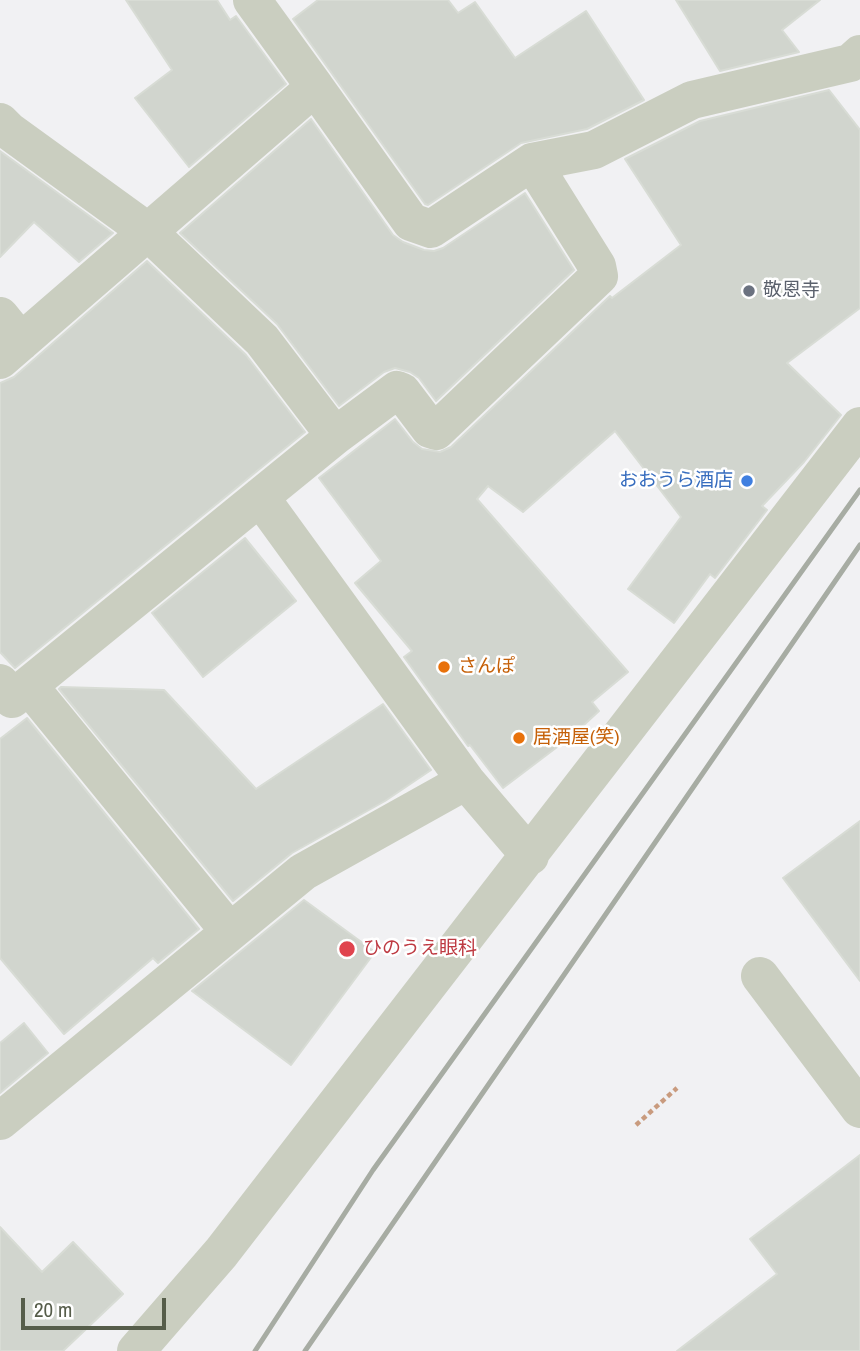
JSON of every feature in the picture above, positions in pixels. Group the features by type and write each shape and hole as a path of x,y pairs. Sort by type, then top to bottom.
{"street":[{"path":"252,0 411,222 430,229 532,162 594,150 692,100 850,63 860,54"},
{"path":"7,339 147,231 315,87"},
{"path":"0,122 147,231 262,340 335,436"},
{"path":"230,932 10,695 335,436 397,390 402,392 430,429 436,431 600,275 532,162"},
{"path":"136,1351 221,1253 860,426"},
{"path":"261,497 466,781 530,856"},
{"path":"0,1121 303,872 466,781"},
{"path":"760,976 860,1109"}],"path":[{"path":"636,1125 677,1088"}],"building":[{"path":"126,0 217,0 230,20 236,16 286,84 189,167 135,98 172,70"},
{"path":"318,0 448,0 458,13 475,2 515,58 586,11 644,100 587,129 521,143 428,205 293,19"},
{"path":"676,0 820,0 782,30 799,52 720,71"},
{"path":"829,90 860,130 860,308 787,363 841,415 804,462 762,506 767,510 715,578 710,574 674,623 628,589 681,517 615,431 523,512 488,486 477,499 628,672 592,702 599,711 573,735 503,788 470,745 468,746 404,657 412,651 355,583 381,561 319,478 395,419 422,449 440,452 451,447 610,296 612,298 681,245 625,159 700,121"},
{"path":"311,119 393,235 403,242 424,250 443,248 525,193 574,270 436,401 419,378 395,368 384,372 339,406 277,324 180,233"},
{"path":"0,151 113,233 79,262 34,222 0,257"},
{"path":"147,261 246,355 305,432 15,668 0,652 0,383 14,377"},
{"path":"245,538 296,601 203,677 152,613"},
{"path":"59,689 164,690 256,789 383,704 431,770 385,801 292,853 233,901"},
{"path":"27,718 199,929 158,963 153,958 64,1034 0,958 0,739"},
{"path":"860,821 860,981 783,878"},
{"path":"304,900 375,952 291,1065 192,991"},
{"path":"24,1023 48,1053 0,1093 0,1043"},
{"path":"860,1155 860,1351 677,1351 777,1274 750,1239"},
{"path":"0,1227 42,1272 73,1242 123,1294 63,1351 0,1351"}],"railway":[{"path":"255,1351 373,1170 860,490"},
{"path":"305,1351 860,545"}],"place":[{"name":"敬恩寺","path":"749,291"},
{"name":"おおうら酒店","path":"747,481"},
{"name":"さんぽ","path":"444,667"},
{"name":"居酒屋(笑)","path":"519,738"},
{"name":"ひのうえ眼科","path":"347,949"}]}
